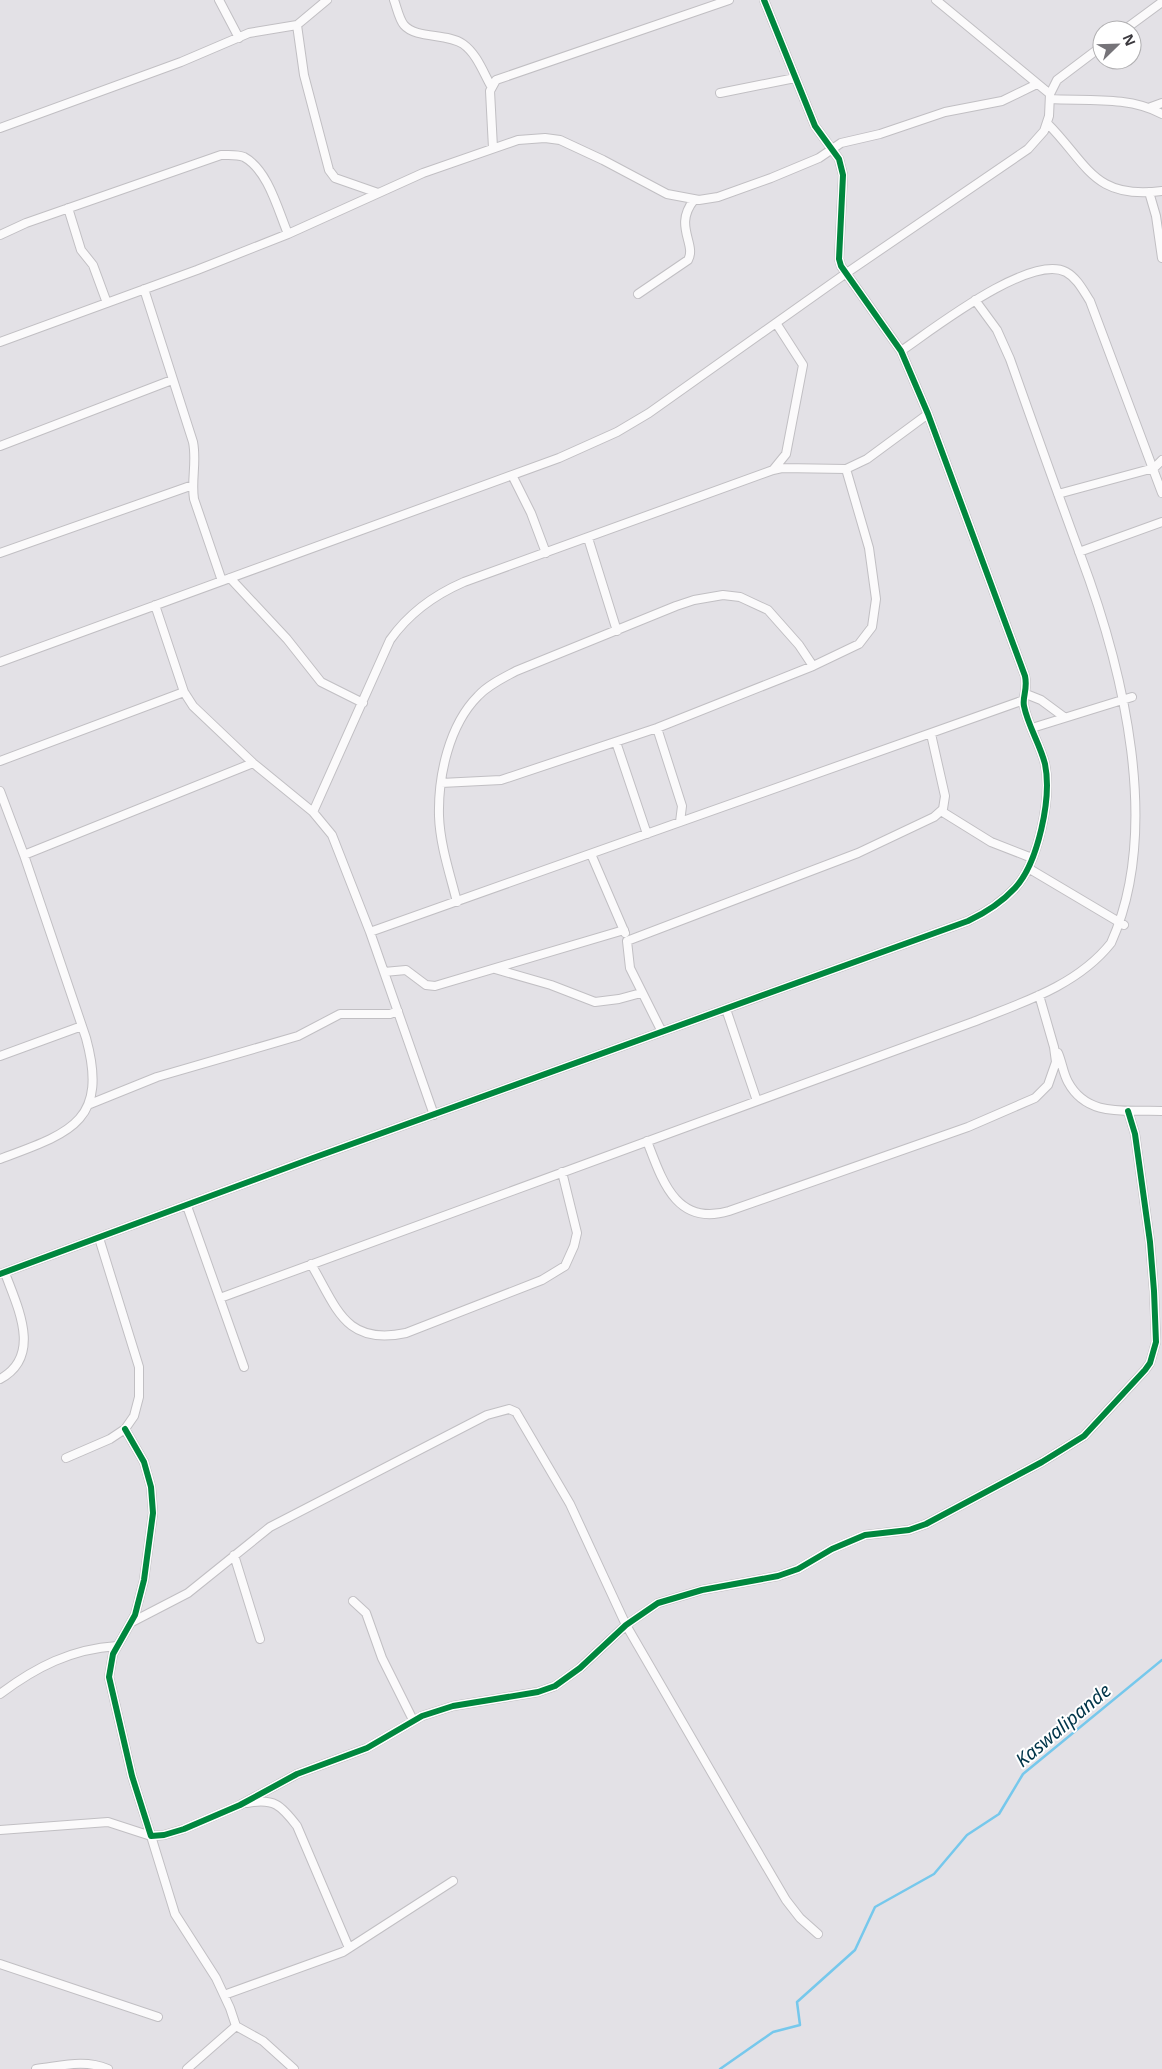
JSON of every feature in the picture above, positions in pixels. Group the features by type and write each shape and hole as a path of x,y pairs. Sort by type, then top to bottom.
{"street":[{"path":"219,0 240,38"},
{"path":"0,128 256,32 297,25 328,0"},
{"path":"394,0 403,23 410,30 450,38 463,44 474,56 491,86 493,148"},
{"path":"491,86 496,80 729,0"},
{"path":"0,1379 14,1366 25,1348 24,1331 2,1274 968,921 1016,888 1028,868 1044,816 1046,772 1024,705 1025,676 928,414 901,351 845,274 839,259 842,170 839,160 815,126 764,0"},
{"path":"936,0 1038,84 1050,97 1151,107 1162,114"},
{"path":"1138,20 1162,2"},
{"path":"297,25 304,75 328,170 335,178 378,193"},
{"path":"0,662 512,475 589,446 617,432 649,413 845,274 1028,149 1039,139 1047,123 1050,97 1057,80 1092,54"},
{"path":"720,92 795,78"},
{"path":"0,342 288,234 441,166 493,148 530,138 560,140 603,160 667,194 694,200 718,197 771,178 819,158 841,143 880,134 931,116 1002,101 1038,84"},
{"path":"1151,107 1162,103"},
{"path":"1047,123 1099,181 1118,189 1150,192 1162,190"},
{"path":"0,235 26,223 68,208 220,155 232,154 243,157 259,173 268,186 288,234"},
{"path":"1150,192 1156,216 1162,258"},
{"path":"638,294 688,260 690,252 684,222 689,206 694,200"},
{"path":"68,208 80,250 93,265 107,303"},
{"path":"901,351 975,300 1018,277 1040,269 1057,269 1074,278 1090,301 1162,493"},
{"path":"144,289 195,451 194,499 222,581"},
{"path":"975,300 993,325 1003,344 1134,706"},
{"path":"773,470 786,454 803,365 776,323"},
{"path":"0,446 172,380"},
{"path":"313,812 390,640 408,617 419,608 451,588 773,470 782,468 846,469 867,458 928,414"},
{"path":"1058,494 1154,468 1162,460"},
{"path":"441,783 501,780 616,742 657,728 813,666 859,644 868,634 874,621 876,599 874,572 846,469"},
{"path":"512,475 531,513 546,553"},
{"path":"0,553 193,485"},
{"path":"1079,552 1162,522"},
{"path":"588,538 617,631"},
{"path":"230,578 287,639 321,682 363,703"},
{"path":"457,902 439,817 441,783 450,742 466,709 479,694 516,671 694,600 731,595 768,610 799,645 813,666"},
{"path":"154,605 184,692 193,706 252,762 313,812 332,835 341,853 370,932 434,1115"},
{"path":"0,761 184,692"},
{"path":"370,932 931,734 1025,697 1046,702 1064,717"},
{"path":"1032,728 1132,697"},
{"path":"657,728 682,806 680,822"},
{"path":"627,941 858,853 934,817 941,811 945,787 931,734"},
{"path":"616,742 647,834"},
{"path":"24,855 252,762"},
{"path":"0,792 24,855 82,1026 92,1060 94,1079 90,1104 80,1118 69,1128 45,1142 0,1159"},
{"path":"941,811 991,842 1032,858"},
{"path":"591,854 624,930 630,968 662,1032"},
{"path":"1028,868 1124,925"},
{"path":"220,1298 1039,996 1075,975 1094,961 1110,945 1130,915"},
{"path":"384,972 406,970 430,986 495,969 624,930"},
{"path":"495,969 551,985 595,1002 620,999 641,993"},
{"path":"647,1141 658,1169 675,1199 697,1213 709,1216 968,1127 1026,1104 1043,1091 1052,1077 1056,1062 1054,1047 1039,996"},
{"path":"726,1009 757,1101"},
{"path":"90,1104 157,1077 236,1052 298,1036 340,1014 390,1014 398,1011"},
{"path":"0,1056 82,1026"},
{"path":"1054,1047 1059,1055 1065,1075 1075,1093 1097,1108 1128,1111 1162,1110"},
{"path":"0,1830 108,1822 151,1836 164,1835 184,1829 240,1805 297,1774 367,1748 413,1720 452,1706 538,1692 555,1686 580,1668 626,1624 647,1609 673,1598 741,1582 778,1576 798,1569 832,1549 865,1535 909,1530 926,1524 1062,1450 1097,1424 1145,1370 1150,1362 1156,1342 1150,1242 1134,1134 1128,1111"},
{"path":"311,1264 342,1317 354,1329 385,1336 406,1333 542,1280 565,1266 574,1246 577,1233 562,1172"},
{"path":"187,1206 244,1367"},
{"path":"66,1458 110,1439 125,1429 134,1416 139,1397 138,1367 99,1238"},
{"path":"132,1622 188,1593 254,1538 290,1516 487,1415 508,1409 516,1412 570,1504 626,1624 786,1900 800,1918 818,1934"},
{"path":"125,1429 144,1462 151,1487 153,1513 144,1580 132,1622 117,1646 111,1661 110,1685 132,1776 175,1914 207,1961 224,1994 236,2026 263,2041 294,2069"},
{"path":"234,1555 246,1588 260,1639"},
{"path":"353,1601 366,1613 382,1658 413,1720"},
{"path":"0,1694 38,1668 58,1659 95,1648 117,1646"},
{"path":"240,1805 262,1800 275,1803 286,1811 297,1826 349,1948"},
{"path":"224,1994 349,1948 453,1881"},
{"path":"0,1964 158,2017"},
{"path":"187,2069 236,2026"},
{"path":"36,2069 78,2062 94,2063 108,2069"}],"waterway":[{"name":"Kaswalipande","path":"720,2069 773,2032 800,2025 797,2002 855,1950 875,1907 934,1874 967,1835 999,1814 1023,1774 1162,1660"}],"cycle path":[{"path":"0,1274 313,1158 968,921 999,902 1015,888 1023,877 1030,863 1041,829 1045,812 1047,778 1043,757 1024,706 1025,676 928,414 901,351 841,266 839,259 843,175 839,159 815,126 764,0"},
{"path":"125,1429 144,1462 151,1487 153,1513 144,1580 135,1615 113,1654 109,1677 132,1776 151,1836 164,1835 184,1829 240,1805 297,1774 367,1748 422,1716 453,1706 538,1692 555,1686 580,1668 626,1625 658,1603 702,1590 778,1576 798,1569 832,1549 865,1535 909,1530 926,1524 1042,1462 1084,1436 1145,1370 1150,1363 1156,1342 1150,1242 1135,1134 1128,1111"}]}
